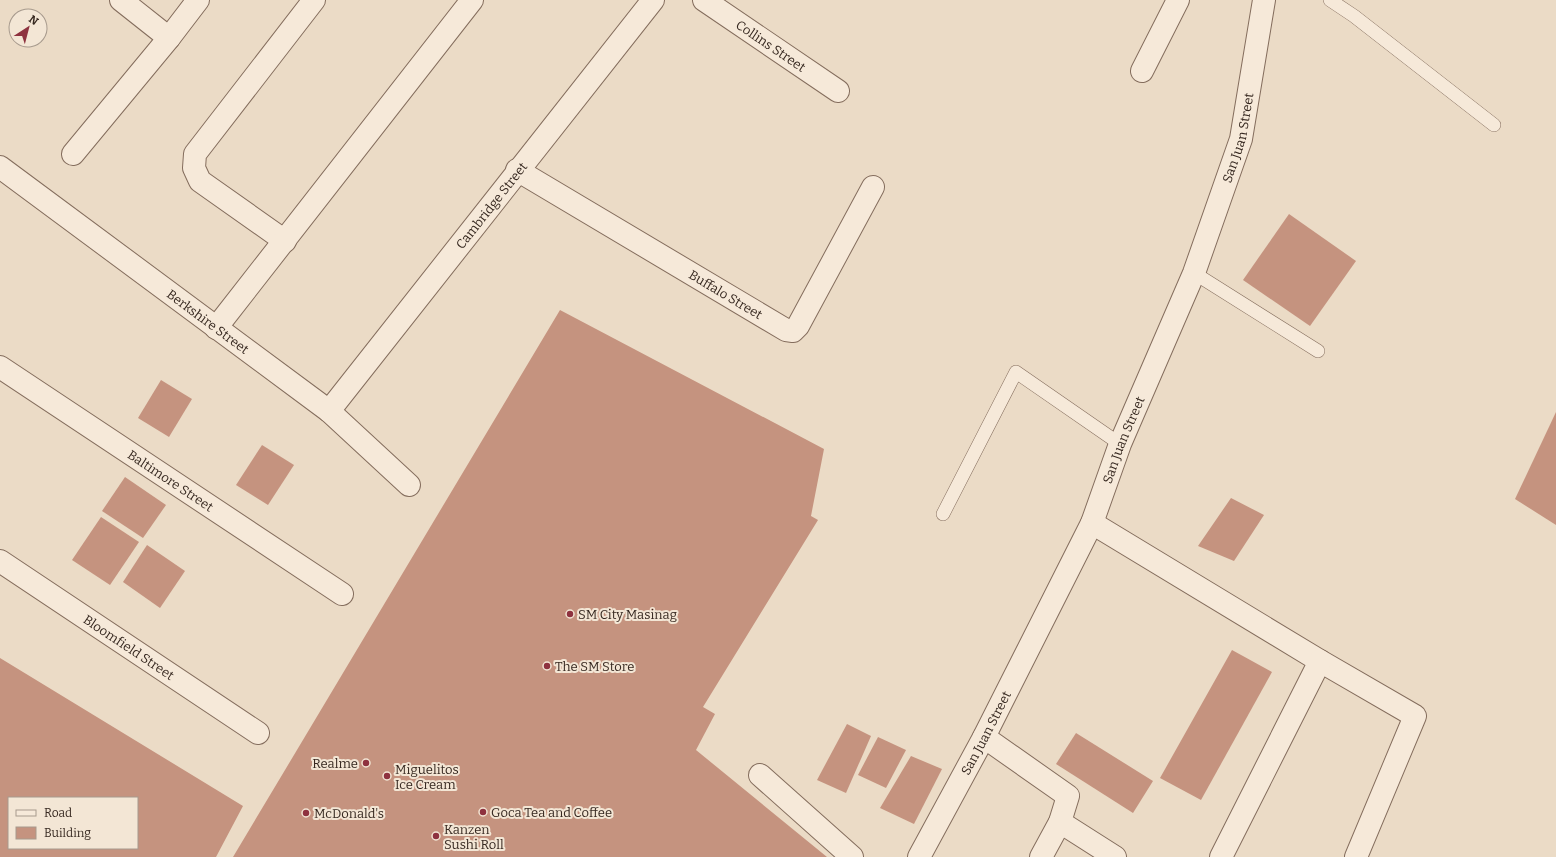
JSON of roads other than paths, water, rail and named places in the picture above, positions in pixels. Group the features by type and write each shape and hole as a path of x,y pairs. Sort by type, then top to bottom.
{"street":[{"path":"121,0 169,38"},
{"path":"73,154 169,38 198,0"},
{"path":"284,241 200,181 194,168 196,154 314,0"},
{"path":"216,328 472,0"},
{"name":"Cambridge Street","path":"329,411 517,170 653,0"},
{"name":"Collins Street","path":"704,0 838,91"},
{"path":"1142,71 1178,0"},
{"name":"San Juan Street","path":"919,857 984,737 1092,523 1120,444 1194,273 1241,139 1258,1"},
{"name":"Berkshire Street","path":"0,167 329,411 409,485"},
{"name":"Buffalo Street","path":"517,170 786,330 793,331 798,326 873,187"},
{"name":"Baltimore Street","path":"0,367 342,594"},
{"path":"1092,523 1320,661 1415,716 1356,857"},
{"name":"Bloomfield Street","path":"0,561 258,733"},
{"path":"1221,857 1320,661"},
{"path":"984,737 1068,796 1060,822 1041,857"},
{"path":"760,775 852,857"},
{"path":"1060,822 1115,857"}],"lane":[{"path":"1330,0 1354,16 1494,125"},
{"path":"1194,273 1318,351"},
{"path":"943,514 1016,372 1120,444"}],"place":[{"name":"SM City Masinag","path":"570,614"},
{"name":"The SM Store","path":"547,666"},
{"name":"Realme","path":"366,763"},
{"name":"Miguelitos Ice Cream","path":"387,776"},
{"name":"Goca Tea and Coffee","path":"483,812"},
{"name":"McDonald's","path":"306,813"},
{"name":"Kanzen Sushi Roll","path":"436,836"}]}
